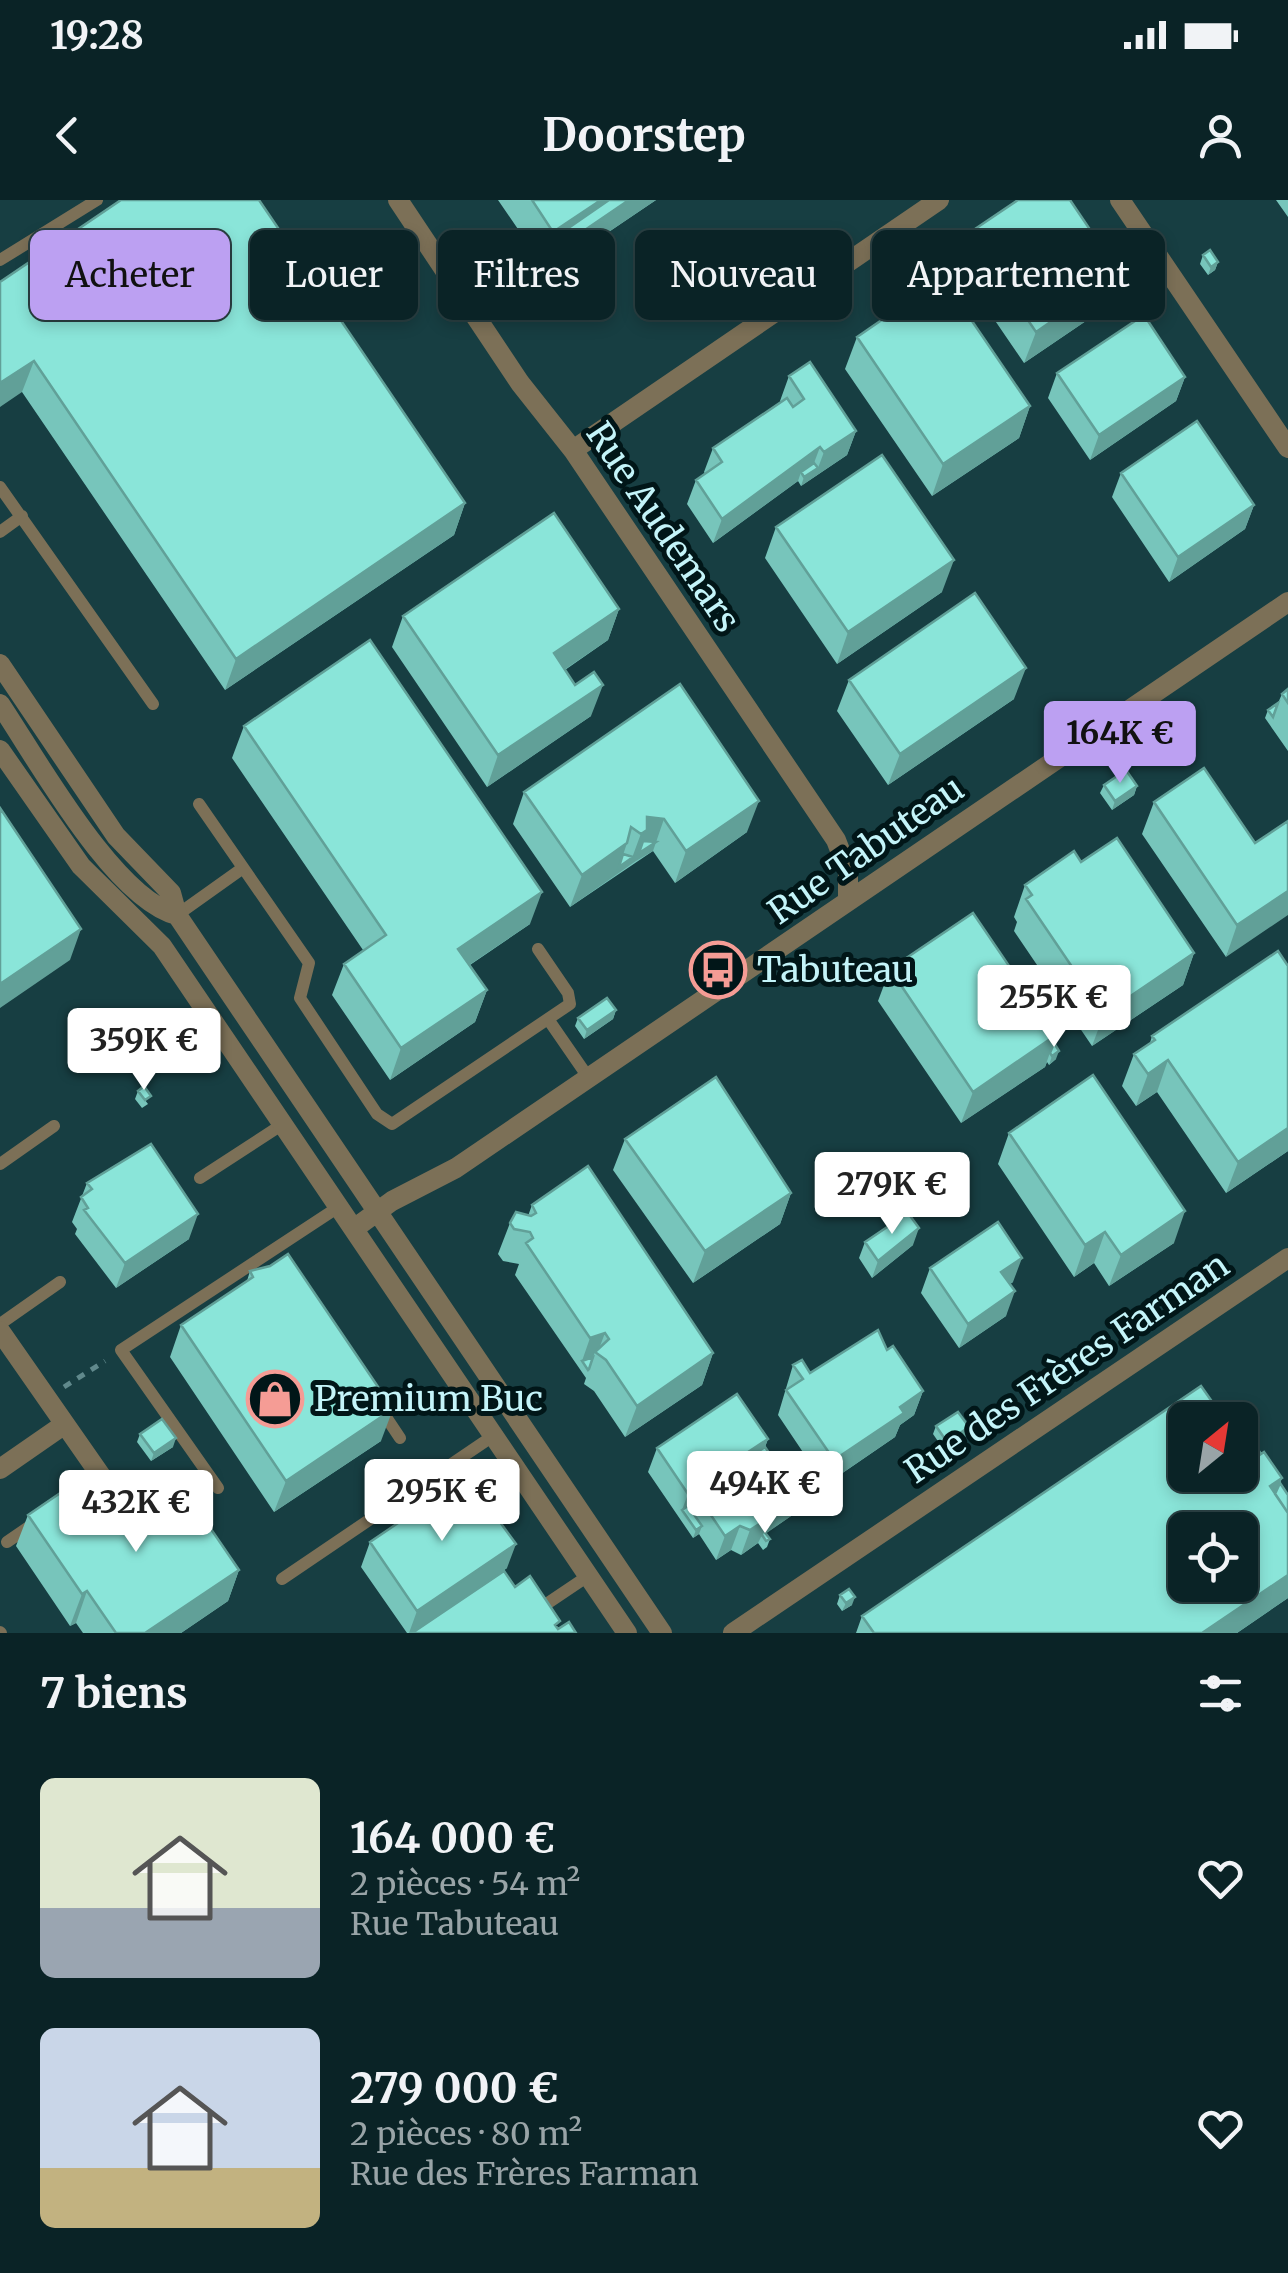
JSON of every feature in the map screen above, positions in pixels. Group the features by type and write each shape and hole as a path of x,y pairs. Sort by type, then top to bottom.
{"street":[{"name":"Rue Audemars","path":"398,200 520,383 573,450 836,840 848,871 848,901"},
{"path":"573,450 939,200"},
{"path":"1120,200 1288,448"},
{"name":"Rue Tabuteau","path":"354,1228 456,1168 1288,602"},
{"path":"0,664 116,836 171,894 177,915 662,1633"},
{"path":"0,704 100,854 160,911 177,915"},
{"path":"0,750 81,866 162,946 626,1633"},
{"name":"Rue des Frères Farman","path":"733,1633 1288,1258"},
{"path":"0,1327 62,1426 118,1501"},
{"path":"0,1470 62,1426"}],"lane":[{"path":"0,260 97,200"},
{"path":"0,487 152,704"},
{"path":"0,532 22,516"},
{"path":"199,804 309,964 300,998 376,1114 392,1124 570,1004 568,993 538,949"},
{"path":"177,915 243,868"},
{"path":"548,1018 588,1076"},
{"path":"200,1178 283,1124"},
{"path":"0,1164 54,1126"},
{"path":"218,1488 121,1350 340,1206"},
{"path":"273,1248 284,1264"},
{"path":"0,1327 60,1282"},
{"path":"368,1390 400,1438"},
{"path":"282,1579 493,1436"},
{"path":"6,1542 49,1513"},
{"path":"534,1613 588,1576"}],"path":[{"path":"74,1381 121,1350"}],"shaded area":[{"path":"0,200 1288,200 1288,1633 0,1633"}],"building":[{"path":"121,200 259,200 279,230 250,230 250,320 341,320 465,503 236,659 34,361 0,383 0,282 30,262 30,320 230,320 230,230 77,230"},
{"path":"532,200 601,200 556,230 552,230"},
{"path":"609,200 629,200 585,230 566,230"},
{"path":"1018,200 1070,200 1090,230 973,230"},
{"path":"1210,250 1218,262 1211,267 1203,255"},
{"path":"882,320 971,320 1030,406 943,464 857,337"},
{"path":"1028,320 1053,320 1036,332"},
{"path":"1136,320 1147,320 1185,377 1099,435 1057,373"},
{"path":"810,362 856,431 824,452 820,447 722,519 696,480 722,462 713,448 787,398 793,407 804,399 789,376"},
{"path":"1197,421 1254,505 1178,557 1121,473"},
{"path":"882,455 954,560 848,632 776,527"},
{"path":"814,463 818,468 804,477 801,472"},
{"path":"554,513 619,609 554,653 575,685 594,672 603,685 498,755 403,616"},
{"path":"975,593 1026,668 900,754 849,680"},
{"path":"370,640 542,892 458,949 487,990 401,1048 344,964 386,935 244,726"},
{"path":"680,684 759,801 686,851 664,819 647,817 647,830 641,834 631,827 627,843 582,875 524,792"},
{"path":"1204,768 1255,843 1288,821 1288,891 1237,925 1154,802"},
{"path":"1126,770 1137,786 1115,801 1104,785"},
{"path":"0,808 81,929 0,984"},
{"path":"1117,838 1194,953 1104,1014 1026,899 1032,895 1025,885 1074,851 1081,862"},
{"path":"643,841 656,842 639,853"},
{"path":"623,854 633,857 619,867"},
{"path":"973,913 1056,1035 973,1092 890,969"},
{"path":"1278,951 1288,966 1288,1128 1238,1162 1168,1060 1148,1074 1134,1054 1155,1040 1152,1036"},
{"path":"607,998 616,1010 587,1030 578,1018"},
{"path":"1093,1075 1185,1211 1121,1255 1105,1232 1085,1245 1009,1133"},
{"path":"716,1077 791,1193 705,1251 625,1139"},
{"path":"144,1086 151,1096 145,1100 138,1091"},
{"path":"151,1144 198,1214 125,1263 84,1210 88,1208 81,1197 92,1189 87,1183"},
{"path":"588,1166 713,1353 637,1406 606,1360 595,1352 609,1339 605,1333 590,1338 526,1243 533,1238 530,1232 514,1229 510,1223 516,1212 531,1216 536,1213 532,1205"},
{"path":"908,1213 919,1228 878,1261 865,1242"},
{"path":"998,1222 1022,1258 1001,1272 1015,1291 968,1324 930,1268"},
{"name":"Premium Buc","path":"288,1254 393,1409 286,1481 181,1325 253,1277 250,1271 270,1266"},
{"path":"878,1330 887,1350 893,1346 923,1391 900,1407 904,1413 834,1460 786,1390 803,1379 793,1365 802,1360 810,1373"},
{"path":"593,1357 589,1369 588,1370 582,1361"},
{"path":"1201,1386 1212,1402 1177,1402"},
{"path":"737,1394 768,1439 742,1456 774,1503 762,1511 767,1519 750,1530 740,1526 725,1536 694,1490 688,1494 657,1448"},
{"path":"1168,1408 1168,1492 1258,1492 1258,1456 1264,1452 1282,1478 1270,1486 1288,1513 1288,1575 1258,1595 1258,1512 1168,1512 1168,1602 1248,1602 1202,1633 874,1633 862,1616"},
{"path":"958,1412 969,1427 947,1442 936,1426"},
{"path":"162,1419 176,1438 154,1453 140,1434"},
{"path":"765,1447 800,1498 767,1520 765,1515 774,1503 745,1460"},
{"path":"176,1478 239,1570 145,1633 116,1633 87,1591 82,1594 28,1515 75,1483 97,1513 93,1517 100,1529"},
{"path":"1280,1483 1288,1495 1288,1513 1275,1494"},
{"path":"454,1485 475,1488 516,1544 417,1611 370,1542"},
{"path":"688,1506 702,1526 696,1530 682,1510"},
{"path":"504,1571 515,1587 530,1576 560,1621 555,1625 558,1629 569,1622 576,1633 412,1633"},
{"path":"849,1589 855,1597 846,1603 840,1595"}],"place":[{"name":"Tabuteau","path":"718,970"},
{"name":"Premium Buc","path":"275,1399"}]}
